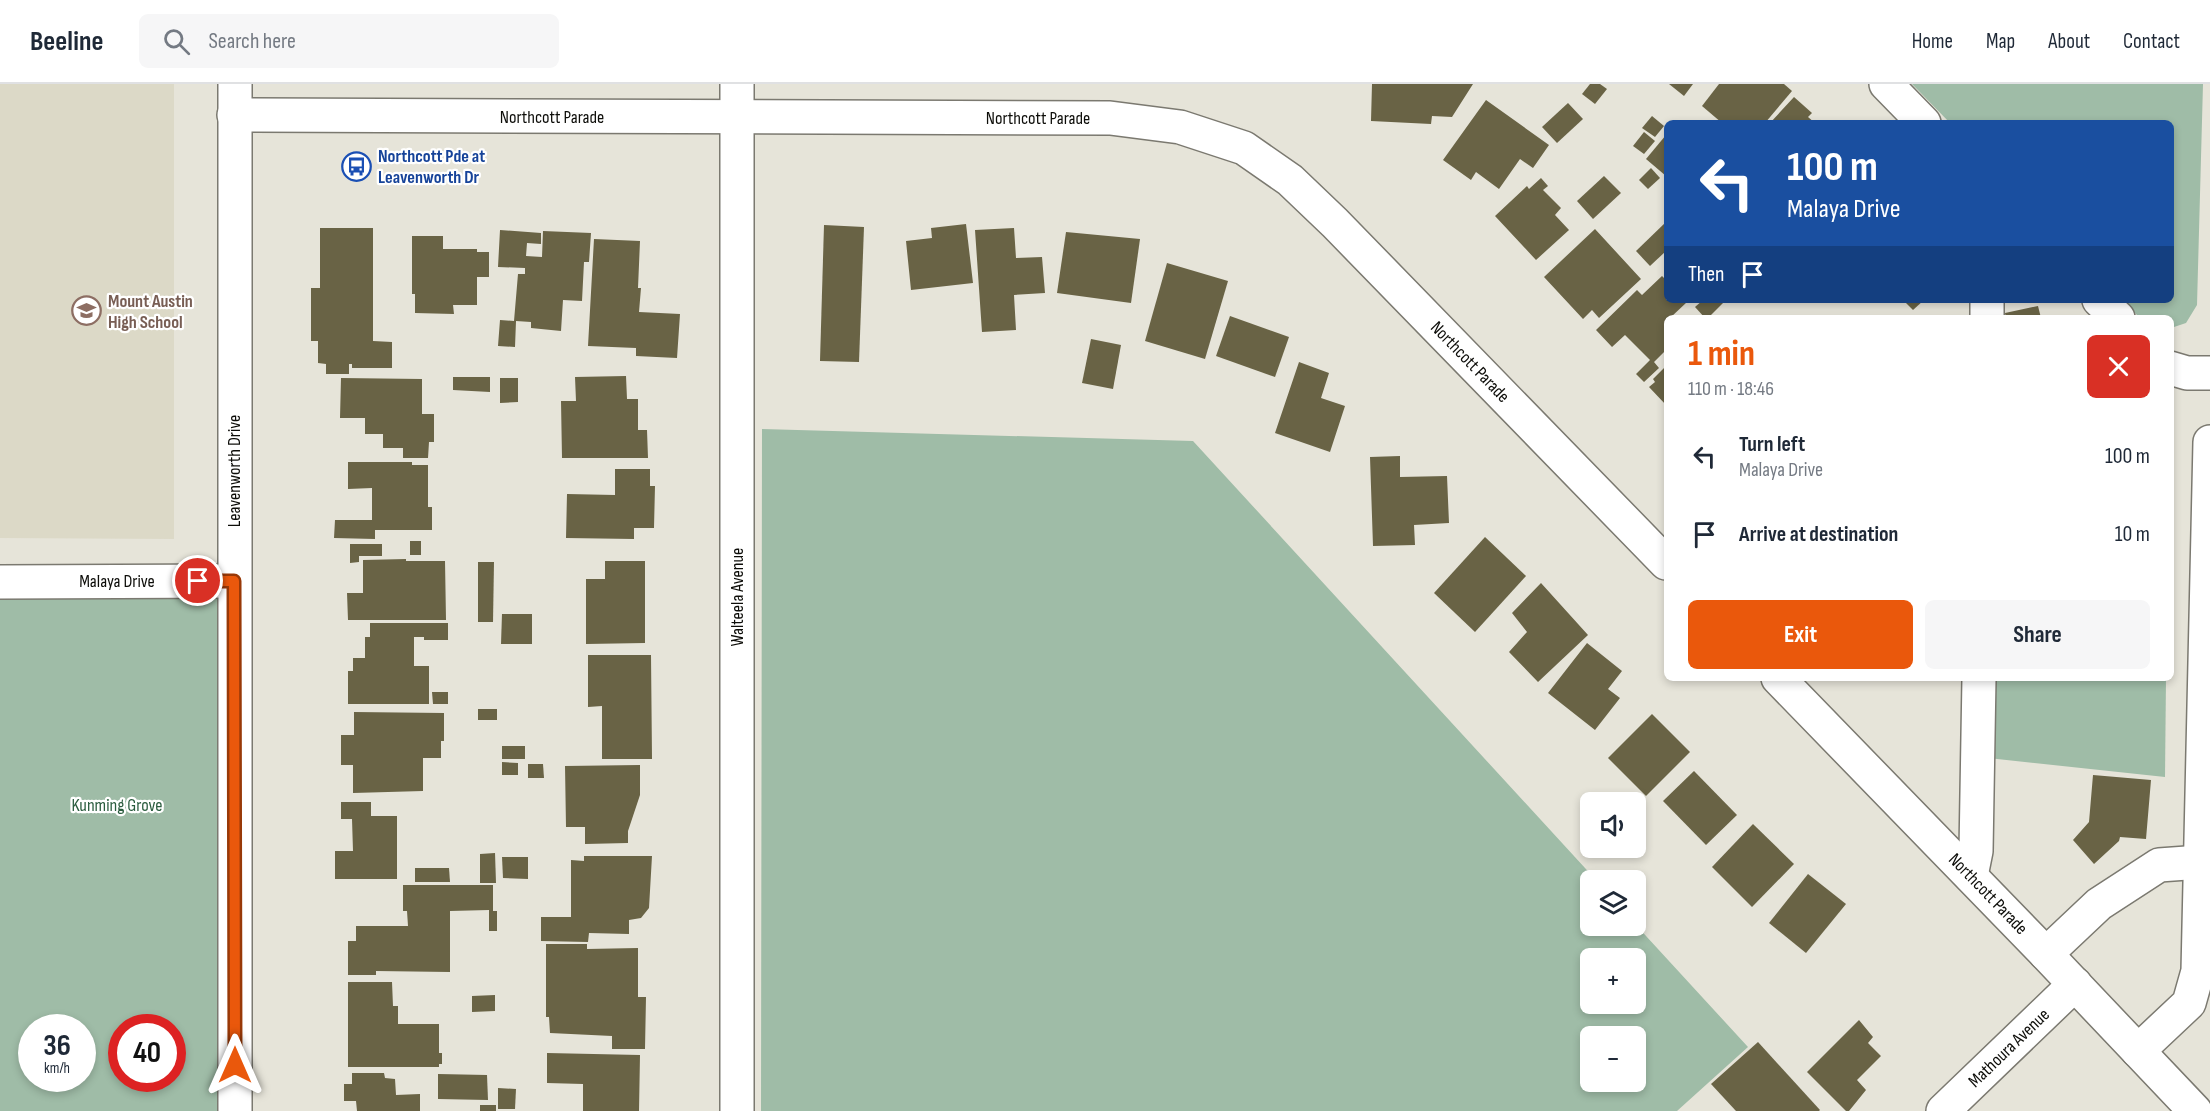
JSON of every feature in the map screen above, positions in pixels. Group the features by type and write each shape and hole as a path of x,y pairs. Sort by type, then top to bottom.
{"street":[{"name":"Walteela Avenue","path":"737,84 737,1111"},
{"path":"1886,84 1921,120"},
{"name":"Northcott Parade","path":"235,100 737,118 1110,118 1180,127 1244,148 1290,180 1664,561"},
{"name":"Leavenworth Drive","path":"235,100 235,1111"},
{"path":"2102,303 2115,315"},
{"path":"2174,369 2187,373 2210,373"},
{"path":"2138,1051 2190,1003 2198,971 2210,442"},
{"name":"Malaya Drive","path":"0,582 234,581"},
{"name":"Northcott Parade","path":"1781,681 2195,1111"},
{"path":"1971,876 1976,851 1979,681"},
{"path":"2046,954 2099,904 2159,865 2201,862"},
{"name":"Mathoura Avenue","path":"1943,1111 2075,984"}],"shaded area":[{"name":"Mount Austin High School","path":"0,84 174,84 174,539 0,538"}],"green space":[{"path":"1912,84 2203,84 2197,305 2186,323 2174,327 2174,315 2137,315 2125,303 2174,303 2174,120 1947,120"},
{"path":"762,429 1193,441 1587,870 1580,870 1580,936 1646,936 1748,1047 1677,1111 761,1111"},
{"name":"Kunming Grove","path":"234,581 235,1111 0,1111 0,582"},
{"path":"1989,681 2166,681 2165,777 1988,758"}],"building":[{"path":"1372,84 1473,84 1452,117 1432,116 1431,124 1371,121"},
{"path":"1590,84 1600,84 1607,89 1595,104 1582,94"},
{"path":"1669,84 1693,84 1684,96"},
{"path":"1719,84 1784,84 1792,91 1768,120 1718,120 1702,106"},
{"path":"1794,97 1812,113 1808,117 1812,120 1773,120"},
{"path":"1486,100 1549,145 1533,168 1520,159 1499,189 1476,172 1471,180 1443,160"},
{"path":"1568,103 1583,119 1557,143 1542,127"},
{"path":"1652,116 1664,126 1655,137 1642,128"},
{"path":"1644,132 1655,141 1644,154 1633,146"},
{"path":"1664,137 1664,174 1646,159"},
{"path":"1651,168 1660,178 1648,189 1639,180"},
{"path":"1604,176 1621,193 1593,219 1577,201"},
{"path":"1541,178 1548,186 1543,190 1561,208 1555,215 1569,230 1536,260 1495,216 1527,186 1529,189"},
{"path":"966,224 973,283 911,290 906,241 932,238 931,228"},
{"path":"1664,224 1664,253 1650,266 1636,251"},
{"path":"824,225 864,227 859,362 820,361"},
{"path":"320,228 373,228 373,341 392,342 392,368 352,368 352,364 349,364 349,374 326,374 326,364 318,363 318,341 311,341 311,288 320,288"},
{"path":"1014,228 1016,258 1042,257 1045,293 1014,295 1016,330 982,332 975,230"},
{"path":"1595,229 1641,279 1599,318 1592,310 1583,319 1544,277"},
{"path":"500,230 541,233 541,244 527,243 526,256 542,257 543,231 591,233 589,262 584,262 582,301 563,300 561,331 531,328 531,322 516,321 515,347 498,346 500,320 514,321 518,274 525,274 525,268 498,267"},
{"path":"1066,232 1140,239 1131,303 1057,293"},
{"path":"412,236 443,236 443,249 477,249 477,252 489,252 489,277 477,277 477,305 453,305 454,314 415,313 415,294 412,294"},
{"path":"594,239 640,241 639,312 680,314 677,358 636,356 636,348 588,346"},
{"path":"1167,263 1228,281 1205,359 1145,341"},
{"path":"1662,276 1664,278 1664,303 1686,303 1673,315 1664,315 1664,352 1654,362 1659,368 1644,382 1636,374 1650,360 1625,335 1612,347 1596,330 1637,290 1642,295"},
{"path":"1700,303 1723,303 1711,315 1702,315 1695,307"},
{"path":"1906,303 1921,303 1913,310"},
{"path":"2038,306 2040,315 2005,315 2005,313"},
{"path":"1230,316 1289,337 1275,377 1216,356"},
{"path":"1091,339 1121,345 1113,389 1082,383"},
{"path":"1299,362 1329,373 1321,398 1345,406 1330,452 1275,433"},
{"path":"1664,368 1664,403 1649,387 1655,382 1653,379"},
{"path":"626,376 627,399 638,399 638,430 647,430 648,458 562,458 561,401 576,401 575,377"},
{"path":"453,377 490,377 490,392 453,390"},
{"path":"341,378 422,379 422,414 434,414 434,442 429,442 428,458 403,458 403,448 383,448 383,434 365,434 365,418 340,418"},
{"path":"500,378 518,378 518,402 500,403"},
{"path":"1400,456 1400,477 1447,476 1449,523 1414,525 1415,545 1373,546 1370,457"},
{"path":"348,462 412,462 412,465 428,465 428,507 432,507 432,530 375,530 375,539 334,538 335,520 372,520 372,488 348,489"},
{"path":"615,469 650,469 650,486 655,486 654,528 634,528 634,539 566,538 567,494 615,495"},
{"path":"1485,537 1526,576 1475,632 1434,593"},
{"path":"410,541 421,541 421,555 410,555"},
{"path":"350,544 382,544 382,556 359,556 359,562 350,563"},
{"path":"406,559 406,561 445,561 446,620 348,620 347,593 363,593 363,560"},
{"path":"605,561 645,561 645,643 586,644 586,579 605,579"},
{"path":"478,562 494,562 493,622 478,622"},
{"path":"1541,583 1588,635 1538,682 1509,652 1527,632 1512,613"},
{"path":"502,614 532,614 532,644 501,644"},
{"path":"370,623 448,623 448,640 424,640 424,637 414,637 414,666 429,666 429,704 348,704 348,671 353,671 353,658 365,658 365,637 370,637"},
{"path":"1587,643 1622,671 1608,689 1620,698 1595,730 1548,693"},
{"path":"588,655 651,655 652,759 602,759 602,706 588,707"},
{"path":"432,692 448,692 448,704 433,704"},
{"path":"478,709 497,709 497,720 478,720"},
{"path":"354,712 444,713 444,741 441,741 441,758 423,758 423,791 353,793 353,765 341,765 341,735 354,735"},
{"path":"1652,714 1690,752 1646,796 1646,792 1642,792 1608,758"},
{"path":"502,746 525,746 525,759 502,759"},
{"path":"502,762 518,763 518,775 502,775"},
{"path":"528,764 543,764 544,778 528,778"},
{"path":"640,765 640,795 628,831 628,843 585,844 585,827 566,827 565,766"},
{"path":"1694,771 1737,815 1706,845 1663,801"},
{"path":"2093,775 2151,780 2146,839 2120,837 2119,841 2094,864 2073,840 2089,822"},
{"path":"341,802 371,802 371,816 397,816 397,879 335,879 335,851 353,851 352,819 341,819"},
{"path":"1753,824 1794,864 1752,907 1712,867"},
{"path":"495,853 496,883 480,883 480,854"},
{"path":"584,856 652,856 649,908 641,918 629,920 629,934 589,933 588,942 541,941 541,917 571,917 571,860 584,861"},
{"path":"502,857 528,857 528,879 503,878"},
{"path":"415,868 449,868 450,882 415,882"},
{"path":"1808,874 1846,904 1806,953 1769,923"},
{"path":"403,885 493,885 493,911 497,911 497,931 489,931 489,910 450,911 450,972 376,971 376,975 348,975 348,941 356,941 356,926 408,926 407,911 403,911"},
{"path":"546,944 587,944 587,949 638,948 638,997 646,997 645,1049 612,1049 612,1036 550,1033 549,1017 546,1017"},
{"path":"348,982 392,982 393,1006 398,1006 398,1024 439,1024 439,1053 442,1053 442,1064 439,1064 439,1067 348,1067"},
{"path":"495,995 495,1011 472,1012 472,996"},
{"path":"1859,1020 1873,1037 1868,1043 1881,1056 1857,1080 1866,1090 1849,1111 1846,1111 1807,1072"},
{"path":"1758,1042 1819,1111 1736,1111 1711,1084"},
{"path":"547,1053 640,1055 639,1111 583,1111 583,1084 547,1083"},
{"path":"352,1073 384,1073 385,1078 395,1079 396,1095 420,1094 420,1111 357,1111 356,1101 344,1101 344,1084 352,1084"},
{"path":"438,1074 487,1075 488,1100 438,1099"},
{"path":"498,1088 516,1089 515,1109 498,1109"},
{"path":"480,1105 496,1105 496,1111 480,1111"}],"place":[{"name":"Northcott Pde at Leavenworth Dr","path":"357,166"},
{"name":"Mount Austin High School","path":"87,311"}],"route":[{"path":"198,581 234,581 235,1065"}]}
